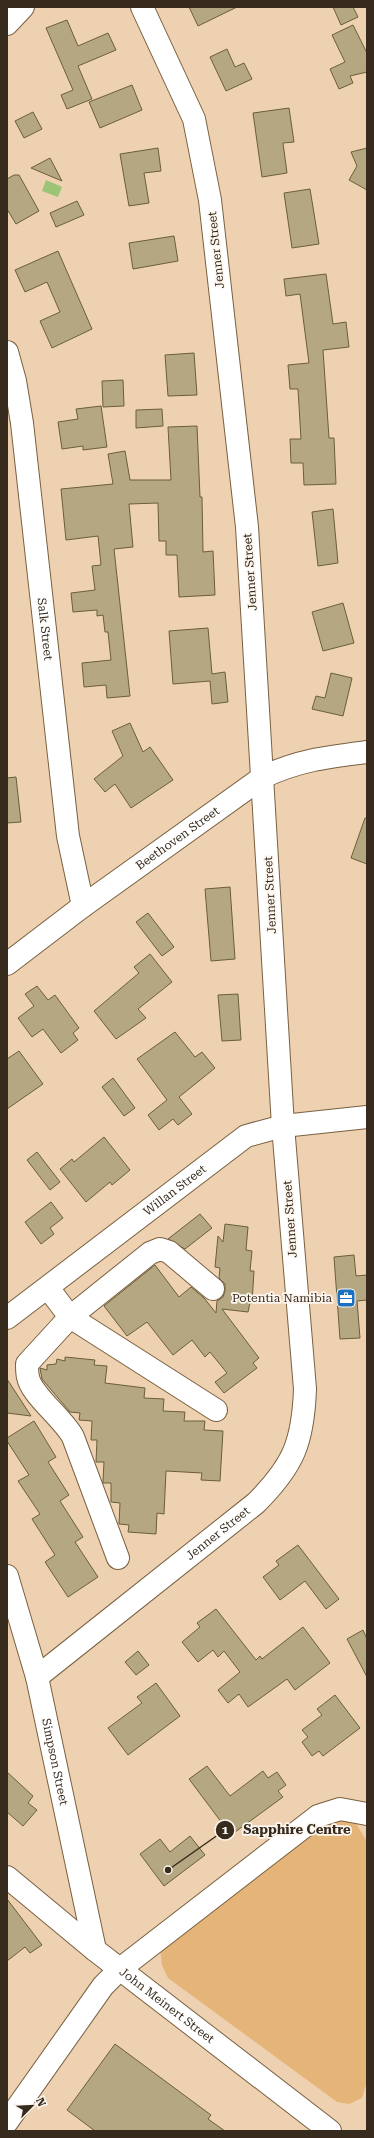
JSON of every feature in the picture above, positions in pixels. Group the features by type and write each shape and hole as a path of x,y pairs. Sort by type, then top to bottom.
{"street":[{"path":"7,24 24,7"},
{"name":"Jenner Street","path":"36,1678 256,1503 269,1490 294,1455 304,1416 305,1389 283,1126 247,527 210,200 194,119 142,7"},
{"name":"Salk Street","path":"7,352 15,381 22,423 68,836 83,906"},
{"name":"Beethoven Street","path":"7,964 83,906 263,777 287,766 318,758 367,752"},
{"name":"Willan Street","path":"7,1318 246,1136 283,1126 367,1117"},
{"path":"118,1558 73,1437 67,1426 32,1388 28,1377 27,1364 70,1317 150,1253 160,1249 169,1252 213,1289"},
{"path":"48,1288 70,1317 216,1410"},
{"name":"Simpson Street","path":"7,1576 36,1678 95,1950"},
{"path":"7,2122 103,1986 120,1969 318,1816 340,1809 367,1814"},
{"name":"John Meinert Street","path":"7,1877 95,1950 330,2131"}],"shaded area":[{"path":"46,180 62,187 58,197 42,191"},
{"path":"341,1817 354,1820 366,1840 367,2081 362,2098 349,2104 337,2102 168,1978 162,1965 160,1948 324,1824"}],"building":[{"path":"189,7 237,7 198,26"},
{"path":"333,7 353,7 358,17 341,25"},
{"path":"67,20 78,46 108,33 116,50 78,66 92,99 67,109 61,95 73,90 46,28"},
{"path":"353,25 367,53 367,72 350,76 353,83 339,89 330,69 345,62 332,35"},
{"path":"227,49 235,67 244,63 252,79 226,91 210,57"},
{"path":"132,85 142,110 100,128 89,102"},
{"path":"289,108 294,142 283,143 287,173 262,177 253,113"},
{"path":"33,112 42,129 24,138 15,121"},
{"path":"158,148 161,171 144,173 149,203 129,206 120,154"},
{"path":"367,148 367,190 349,180 357,166 351,152"},
{"path":"50,158 62,181 31,168"},
{"path":"14,175 19,175 39,211 16,224 7,209 7,179"},
{"path":"310,189 319,244 292,248 284,193"},
{"path":"77,201 84,215 56,227 50,213"},
{"path":"174,236 178,261 133,269 129,243"},
{"path":"58,251 92,329 52,348 40,321 60,312 47,282 25,292 15,270"},
{"path":"326,274 333,324 346,322 349,347 323,350 329,438 334,438 336,484 304,485 303,463 291,463 290,439 301,439 298,389 290,389 288,365 309,363 300,294 286,296 284,279"},
{"path":"194,353 197,395 168,396 165,355"},
{"path":"123,380 124,406 103,407 102,381"},
{"path":"101,406 107,447 83,450 83,446 62,449 58,422 78,419 76,409"},
{"path":"162,409 163,426 136,428 136,410"},
{"path":"197,426 200,497 202,497 203,552 213,551 215,595 179,597 177,555 166,555 166,541 159,541 158,503 129,504 133,547 114,549 130,696 107,698 106,685 84,687 82,663 111,660 108,632 105,632 103,615 97,616 97,610 73,612 71,593 95,590 92,566 101,565 98,536 66,540 61,489 113,484 108,454 125,451 130,480 171,480 168,427"},
{"path":"333,509 338,563 318,566 312,512"},
{"path":"343,603 354,643 323,651 312,612"},
{"path":"208,628 212,674 225,672 228,702 212,704 210,681 173,684 169,631"},
{"path":"331,673 352,678 343,716 312,709 316,696 325,698"},
{"path":"130,723 143,752 150,747 173,780 131,808 115,784 105,792 94,779 123,756 112,731"},
{"path":"16,777 21,822 7,823 7,778"},
{"path":"365,818 367,818 367,864 351,858"},
{"path":"230,887 235,959 211,961 205,889"},
{"path":"148,913 174,947 162,956 136,922"},
{"path":"150,954 172,982 138,1009 146,1018 116,1039 94,1011 139,973 134,967"},
{"path":"37,986 48,1000 55,995 79,1028 73,1033 78,1040 61,1053 43,1029 32,1037 18,1018 34,1006 25,994"},
{"path":"238,994 241,1040 222,1041 218,995"},
{"path":"175,1032 195,1057 202,1052 215,1068 179,1097 192,1114 178,1125 173,1119 159,1130 148,1115 167,1100 137,1059"},
{"path":"19,1051 43,1084 7,1109 7,1059"},
{"path":"113,1078 135,1108 124,1116 102,1087"},
{"path":"104,1137 130,1170 112,1185 110,1182 86,1202 60,1169 72,1159 74,1162"},
{"path":"37,1152 60,1182 50,1190 27,1160"},
{"path":"51,1202 63,1218 50,1228 54,1234 41,1244 25,1222"},
{"path":"200,1214 212,1228 185,1249 168,1239"},
{"path":"225,1224 248,1227 246,1250 252,1251 250,1271 254,1271 252,1303 250,1303 248,1312 222,1309 259,1358 253,1363 257,1368 224,1393 215,1382 227,1373 210,1352 205,1357 192,1340 173,1355 147,1322 127,1336 104,1306 155,1265 179,1297 191,1287 204,1298 216,1313 217,1301 223,1297 225,1291 225,1284 219,1278 220,1268 215,1267 218,1236 223,1242"},
{"path":"354,1255 356,1276 367,1275 367,1300 357,1301 360,1338 340,1339 334,1257"},
{"path":"65,1357 95,1360 94,1365 107,1366 105,1383 145,1388 144,1398 164,1399 163,1411 185,1412 184,1421 205,1421 204,1430 223,1431 220,1481 201,1480 202,1473 166,1471 164,1514 157,1513 156,1534 128,1532 129,1525 119,1524 120,1503 111,1502 111,1483 103,1483 104,1462 96,1462 97,1440 91,1440 92,1421 79,1420 80,1413 70,1412 42,1379 40,1368 47,1370 47,1365 56,1364 57,1359 65,1361"},
{"path":"7,1379 31,1416 7,1413"},
{"path":"34,1421 56,1457 48,1462 69,1495 60,1501 83,1537 75,1542 98,1577 68,1597 45,1562 55,1555 32,1519 40,1514 18,1481 29,1475 7,1441 7,1438"},
{"path":"298,1545 339,1599 326,1609 305,1581 280,1600 263,1577 279,1565 276,1561"},
{"path":"216,1609 256,1660 260,1656 262,1659 303,1627 330,1663 295,1690 287,1679 248,1707 239,1694 228,1703 218,1690 240,1672 224,1651 218,1657 213,1650 198,1662 182,1642 200,1627 197,1623"},
{"path":"363,1630 367,1639 367,1677 347,1639"},
{"path":"138,1651 149,1665 136,1675 125,1662"},
{"path":"156,1683 180,1716 128,1755 108,1728 142,1703 137,1697"},
{"path":"335,1695 360,1728 323,1756 319,1751 312,1756 302,1742 308,1737 302,1730 322,1715 317,1709"},
{"path":"207,1766 230,1796 263,1771 268,1778 277,1772 286,1785 278,1791 283,1797 231,1835 189,1779"},
{"path":"7,1772 33,1796 28,1803 37,1810 23,1826 7,1812"},
{"path":"190,1836 205,1855 164,1886 140,1854 160,1839 170,1852"},
{"path":"7,1899 42,1945 30,1953 25,1947 7,1961"},
{"path":"115,2044 211,2115 208,2119 225,2131 95,2131 67,2110"}],"place":[{"name":"Potentia Namibia","path":"346,1298"},
{"name":"Sapphire Centre","path":"168,1870"}]}
